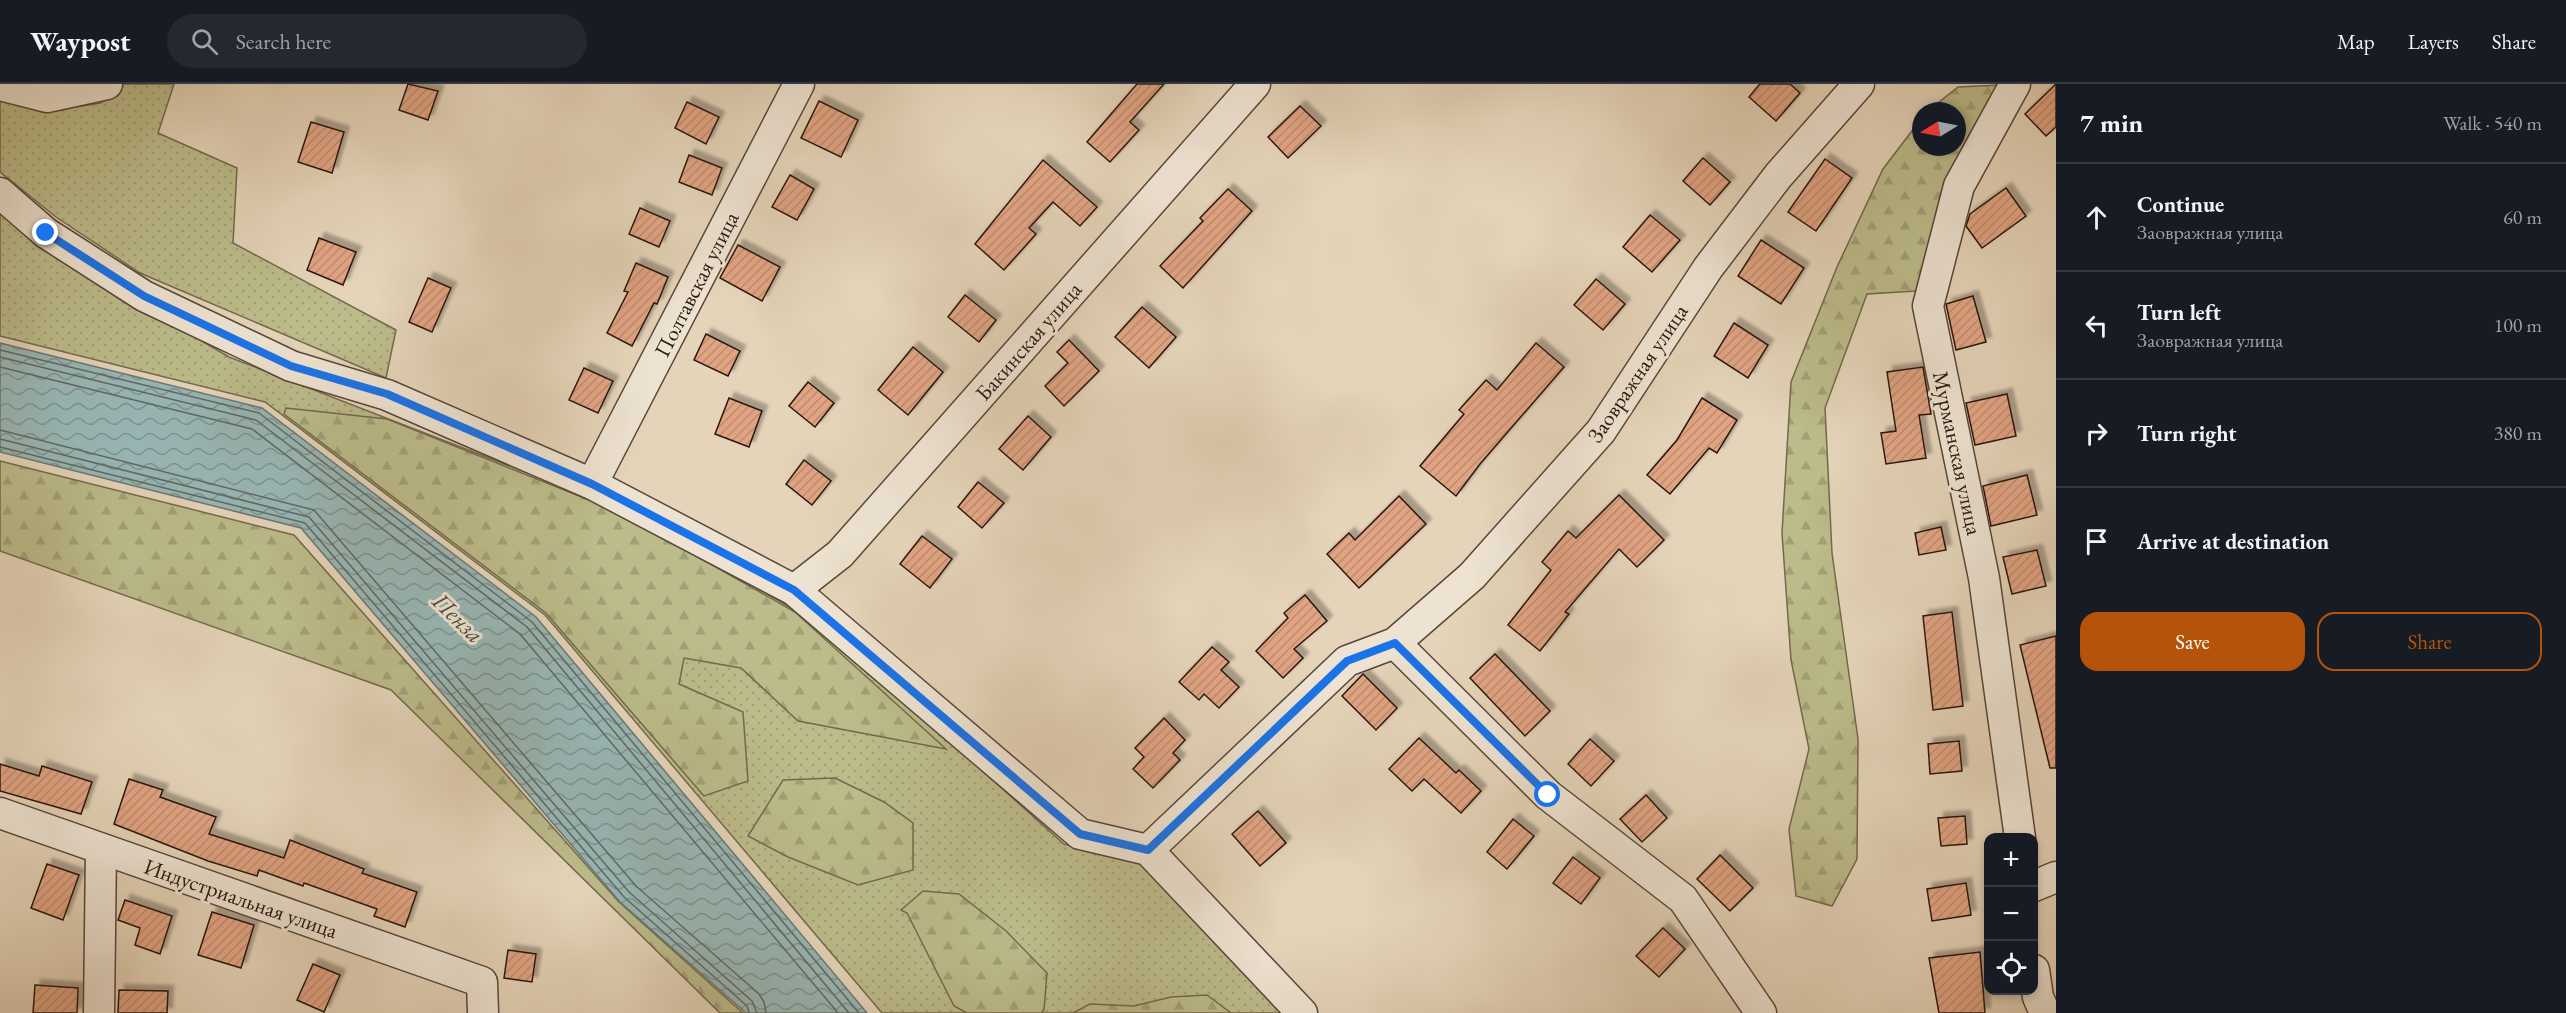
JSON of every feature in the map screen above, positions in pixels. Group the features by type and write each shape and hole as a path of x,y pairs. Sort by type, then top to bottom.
{"street":[{"path":"0,85 47,97 107,84"},
{"name":"Полтавская улица","path":"592,484 799,84"},
{"name":"Бакинская улица","path":"794,590 840,554 1256,84"},
{"name":"Заовражная улица","path":"1148,850 1347,661 1395,643 1472,576 1601,431 1708,268 1778,176 1859,84"},
{"name":"Мурманская улица","path":"2015,84 1959,186 1928,306 1984,578 2019,833"},
{"path":"0,193 46,233 144,296 291,366 387,394 592,484 794,590 1080,834 1148,850 1302,1013"},
{"path":"1395,643 1548,795 1683,900 1761,1013"},
{"name":"Индустриальная улица","path":"0,813 482,982 483,1013"},
{"path":"99,1013 101,849"},
{"path":"2038,884 2056,876"},
{"path":"2038,995 2045,1013"}],"green space":[{"path":"123,84 174,84 158,133 237,168 233,243 396,330 386,378 140,273 56,217 0,172 0,99 42,112 101,103"},
{"path":"2000,85 1966,147 1966,102 1939,102 1958,87"},
{"path":"1912,131 1912,156 1961,156 1947,182 1916,291 1867,294 1825,408 1832,553 1858,739 1857,859 1832,906 1796,896 1789,829 1809,749 1791,660 1782,533 1791,382 1837,267 1883,169"},
{"path":"0,212 156,314 229,357 618,508 819,624 1064,844 1144,862 1291,1013 882,1013 545,615 265,402 0,336"},
{"path":"286,408 387,419 619,512 795,612 946,749 798,721 741,668 684,658 679,684 743,712 748,781 704,796 546,613 284,414"},
{"path":"0,461 294,535 619,902 743,1013 720,1013 391,690 0,551"},
{"path":"835,778 884,802 913,823 913,870 858,885 788,857 748,836 783,780"},
{"path":"923,891 959,894 1006,931 1047,973 1044,1010 1041,1013 967,1013 954,1006 907,913 901,910"},
{"path":"1207,995 1231,1013 1073,1013 1090,1004 1134,1006 1171,997"}],"water":[{"name":"Пенза","path":"0,343 262,408 536,617 867,1013 746,1013 620,902 301,528 0,452"}],"building":[{"path":"408,84 438,91 428,120 399,110"},
{"path":"1137,84 1164,84 1130,122 1139,130 1110,162 1087,142"},
{"path":"1760,84 1790,84 1800,93 1776,121 1749,97"},
{"path":"2056,84 2056,127 2046,136 2025,114"},
{"path":"819,101 858,120 841,157 801,138"},
{"path":"687,102 719,117 706,144 675,128"},
{"path":"1300,106 1321,126 1288,158 1268,137"},
{"path":"311,122 344,132 332,173 298,162"},
{"path":"689,155 722,168 712,195 679,182"},
{"path":"1703,158 1730,182 1710,205 1683,181"},
{"path":"1825,159 1852,178 1816,231 1788,212"},
{"path":"1043,160 1097,207 1080,226 1053,202 1029,228 1036,234 1004,270 975,244"},
{"path":"790,175 814,189 797,220 772,207"},
{"path":"2006,188 2026,216 1982,248 1966,226 1970,214"},
{"path":"1228,189 1252,211 1183,288 1160,266 1203,221 1200,218"},
{"path":"640,208 670,221 659,247 629,234"},
{"path":"1650,215 1680,240 1652,272 1623,247"},
{"path":"319,238 356,252 343,285 307,270"},
{"path":"1761,240 1804,268 1781,304 1738,276"},
{"path":"738,245 780,267 762,301 720,278"},
{"path":"636,263 668,277 657,304 654,303 632,346 607,333 628,292 624,291"},
{"path":"428,278 451,288 432,332 409,322"},
{"path":"1596,279 1625,304 1603,330 1574,305"},
{"path":"965,295 996,320 979,342 948,317"},
{"path":"1973,296 1986,342 1956,350 1946,304"},
{"path":"1142,307 1176,337 1149,368 1115,337"},
{"path":"1734,323 1768,345 1748,378 1714,356"},
{"path":"706,334 740,351 728,376 694,360"},
{"path":"1069,340 1099,371 1064,406 1045,386 1068,363 1057,352"},
{"path":"1536,343 1564,367 1480,464 1456,496 1420,466 1464,414 1459,410 1486,380 1497,390"},
{"path":"913,347 943,372 908,415 878,390"},
{"path":"1923,367 1931,414 1919,415 1926,458 1886,464 1881,433 1896,431 1887,372"},
{"path":"584,368 613,381 598,413 569,400"},
{"path":"808,382 834,403 815,427 789,406"},
{"path":"2007,394 2016,436 1975,445 1966,403"},
{"path":"729,398 762,411 749,447 715,434"},
{"path":"1702,398 1737,420 1717,453 1709,448 1670,494 1647,475 1677,440"},
{"path":"1028,416 1051,437 1023,470 999,449"},
{"path":"804,460 831,481 812,505 786,484"},
{"path":"2027,475 2037,515 1991,526 1983,486"},
{"path":"978,482 1004,503 982,528 958,507"},
{"path":"1619,495 1664,540 1637,567 1619,549 1565,612 1569,614 1540,651 1508,625 1551,570 1542,562 1568,531 1576,538"},
{"path":"1399,496 1426,524 1359,588 1327,554 1349,533 1355,540"},
{"path":"1941,527 1946,550 1919,555 1915,533"},
{"path":"922,536 952,559 930,588 900,564"},
{"path":"2037,550 2046,586 2012,594 2003,557"},
{"path":"1305,595 1327,621 1294,649 1303,658 1283,678 1256,651 1288,618 1284,613"},
{"path":"1952,612 1963,706 1933,710 1923,616"},
{"path":"2056,636 2056,768 2050,768 2020,645"},
{"path":"1212,647 1229,662 1221,670 1239,687 1219,708 1204,694 1199,700 1179,682"},
{"path":"1495,654 1550,711 1525,736 1470,678"},
{"path":"1363,674 1397,708 1376,730 1342,696"},
{"path":"1164,718 1185,740 1173,753 1180,760 1153,788 1133,769 1144,757 1135,748"},
{"path":"1419,738 1456,773 1459,770 1481,791 1461,813 1424,779 1412,791 1389,769"},
{"path":"1590,739 1614,761 1591,786 1568,764"},
{"path":"1959,741 1962,771 1930,774 1928,744"},
{"path":"0,764 39,776 42,766 92,782 81,814 0,791"},
{"path":"129,779 163,790 160,797 216,817 209,834 284,858 290,840 364,869 362,873 417,892 405,927 374,916 377,909 304,883 303,886 259,870 257,876 208,861 114,824"},
{"path":"1646,795 1667,818 1642,842 1620,819"},
{"path":"1258,811 1286,843 1260,866 1232,834"},
{"path":"1965,816 1967,844 1941,846 1938,818"},
{"path":"1513,819 1534,836 1507,869 1487,852"},
{"path":"1720,855 1753,888 1730,911 1697,879"},
{"path":"1573,857 1600,878 1581,904 1553,883"},
{"path":"47,864 79,875 63,920 31,908"},
{"path":"1966,883 1971,915 1932,921 1927,889"},
{"path":"125,900 172,916 160,954 135,945 140,928 118,920"},
{"path":"212,912 254,925 241,968 198,955"},
{"path":"1663,928 1685,949 1659,977 1636,956"},
{"path":"508,950 536,954 532,982 504,978"},
{"path":"1980,952 1985,1013 1939,1013 1929,958"},
{"path":"313,964 340,975 324,1012 297,1000"},
{"path":"35,985 78,988 77,1013 33,1013"},
{"path":"119,990 168,991 167,1013 118,1013"}],"route":[{"path":"46,233 144,296 291,366 387,394 592,484 794,590 1080,834 1148,850 1347,661 1395,643 1548,795"}]}
